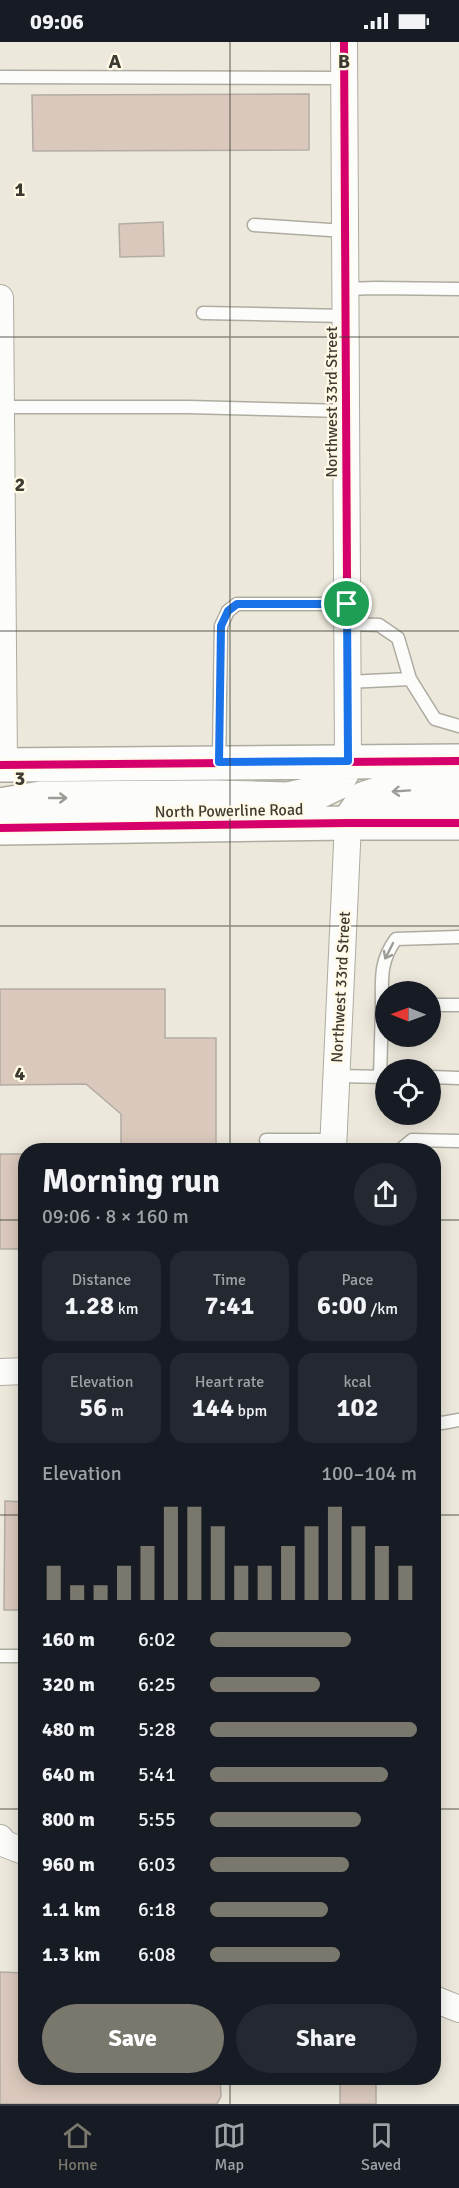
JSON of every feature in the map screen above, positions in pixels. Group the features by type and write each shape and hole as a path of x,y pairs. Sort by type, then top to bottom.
{"main road":[{"path":"2,765 459,760"},
{"path":"0,805 40,798 288,799 316,793 337,783 348,761"},
{"path":"348,823 364,798 384,792 459,790"},
{"name":"North Powerline Road","path":"0,828 459,823"}],"street":[{"name":"Northwest 33rd Street","path":"344,42 348,761"},
{"path":"0,298 2,765"},
{"name":"Northwest 33rd Street","path":"334,1143 348,823"},
{"path":"0,1372 18,1371"},
{"path":"0,1838 5,1845 18,1849"},
{"path":"441,2003 459,2009"}],"lane":[{"path":"0,77 344,78"},
{"path":"254,225 345,231"},
{"path":"345,289 459,290"},
{"path":"203,313 345,316"},
{"path":"1,407 188,407 346,411"},
{"path":"219,762 221,626 228,611 237,604 347,614 379,625 398,638 410,679 435,719 459,726"},
{"path":"347,682 410,679"},
{"path":"382,981 381,972 387,951 396,939 459,937"},
{"path":"441,1005 459,1005"},
{"path":"337,1076 375,1077"},
{"path":"441,1077 459,1078"},
{"path":"266,1140 307,1143"},
{"path":"408,1143 412,1140 459,1141"},
{"path":"441,1423 459,1420"},
{"path":"0,1656 18,1656"}],"building":[{"path":"309,94 309,150 33,151 32,95"},
{"path":"163,222 164,256 120,257 119,224"},
{"path":"0,989 165,989 165,1038 216,1038 216,1143 121,1143 121,1114 86,1084 0,1085"},
{"path":"0,1154 18,1154 18,1249 0,1249"},
{"path":"5,1501 18,1502 18,1610 4,1610"},
{"path":"0,1972 18,1973 18,2085 220,2085 221,2096 217,2104 0,2104"},
{"path":"340,2085 376,2085 376,2104 340,2104"}],"cycle path":[{"path":"344,42 348,761"},
{"path":"0,765 459,761"},
{"path":"0,828 459,823"}],"route":[{"path":"237,604 347,604 348,761 219,762 221,626 228,611 237,604"}]}
